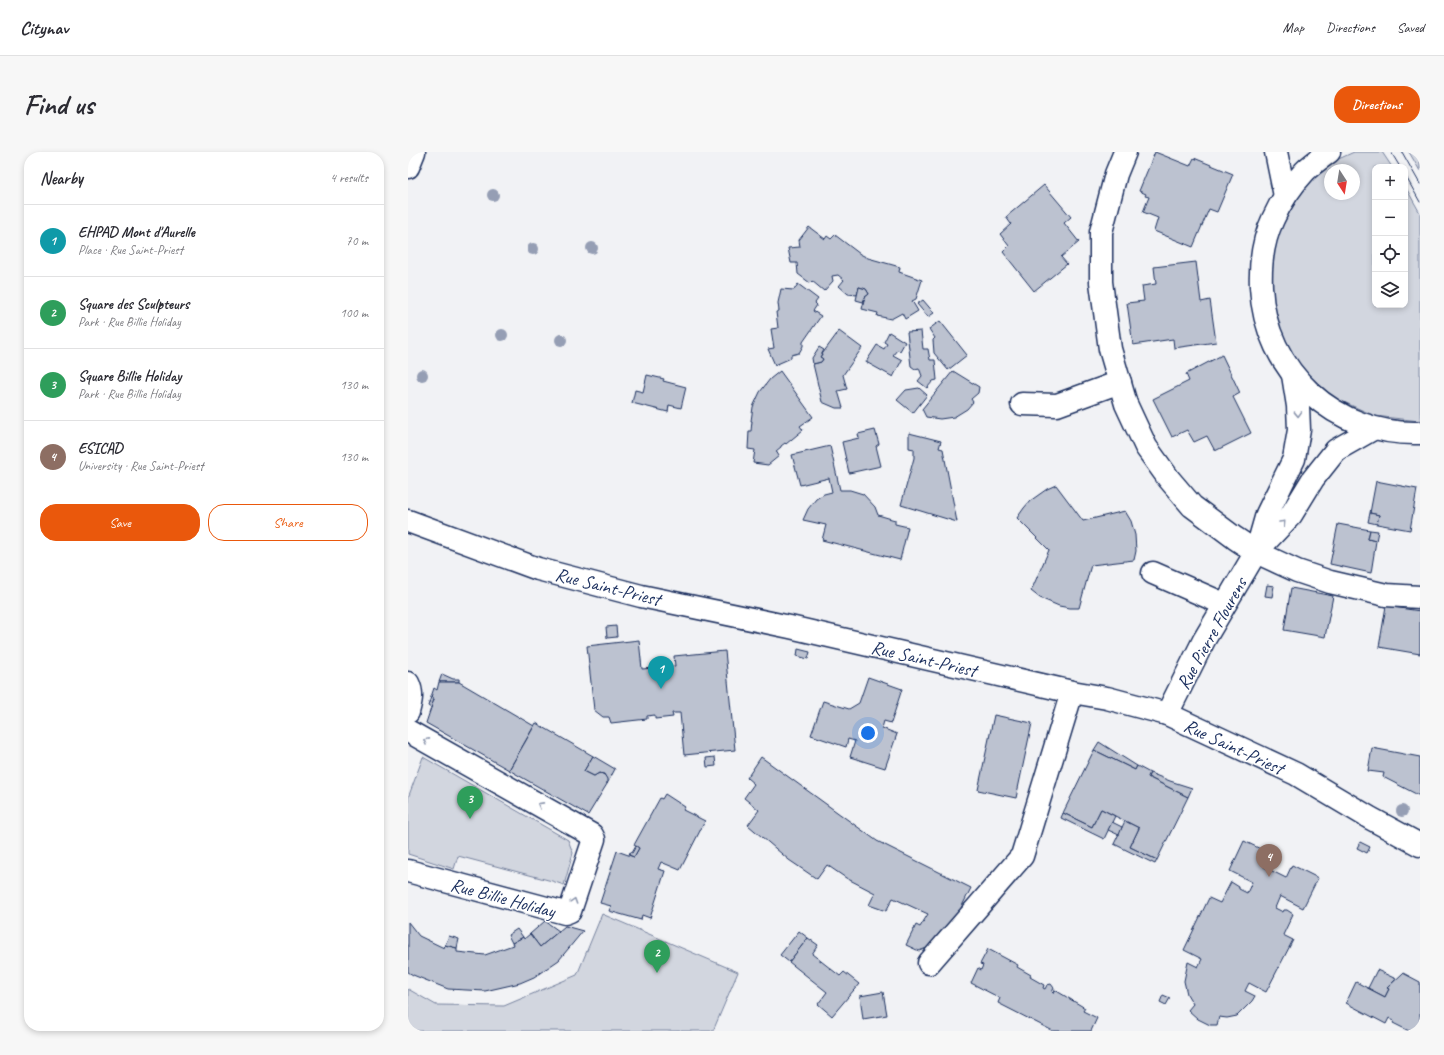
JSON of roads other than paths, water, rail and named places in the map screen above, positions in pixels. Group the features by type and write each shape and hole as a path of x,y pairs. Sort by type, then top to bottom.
{"street":[{"path":"408,167 414,152"},
{"path":"1125,152 1116,174 1101,232 1101,282 1110,349 1126,404 1146,446 1169,479 1192,506 1256,552 1297,571 1330,582 1386,595 1420,596"},
{"path":"1276,152 1285,196"},
{"path":"1328,152 1305,171 1285,196 1272,220 1264,246 1260,280 1261,301 1268,327 1278,353 1293,376 1316,399 1343,417 1373,429 1403,434 1420,434"},
{"name":"Rue Pierre Flourens","path":"1256,552 1267,514 1294,459 1299,430 1298,406 1293,376"},
{"path":"1022,404 1057,404 1120,382"},
{"name":"Rue Pierre Flourens","path":"1166,714 1224,604 1256,552 1291,515 1313,479 1336,450 1373,429"},
{"name":"Rue Saint-Priest","path":"408,521 538,569 641,596 790,627 1072,692 1107,698 1166,714 1296,774 1370,818 1420,845"},
{"path":"1153,573 1224,604"},
{"path":"408,682 412,697 408,712"},
{"path":"929,963 1022,856 1072,692"},
{"name":"Rue Billie Holiday","path":"408,731 592,835 594,839 570,911 565,914 408,871"}],"tram line":[{"path":"1391,152 1398,164"},
{"path":"1402,152 1420,184"},
{"path":"1408,180 1420,202"}],"place":[{"name":"EHPAD Mont d'Aurelle","path":"661,689"},
{"name":"Square Billie Holiday","path":"470,819"},
{"name":"ESICAD","path":"1269,877"},
{"name":"Square des Sculpteurs","path":"657,973"}]}
